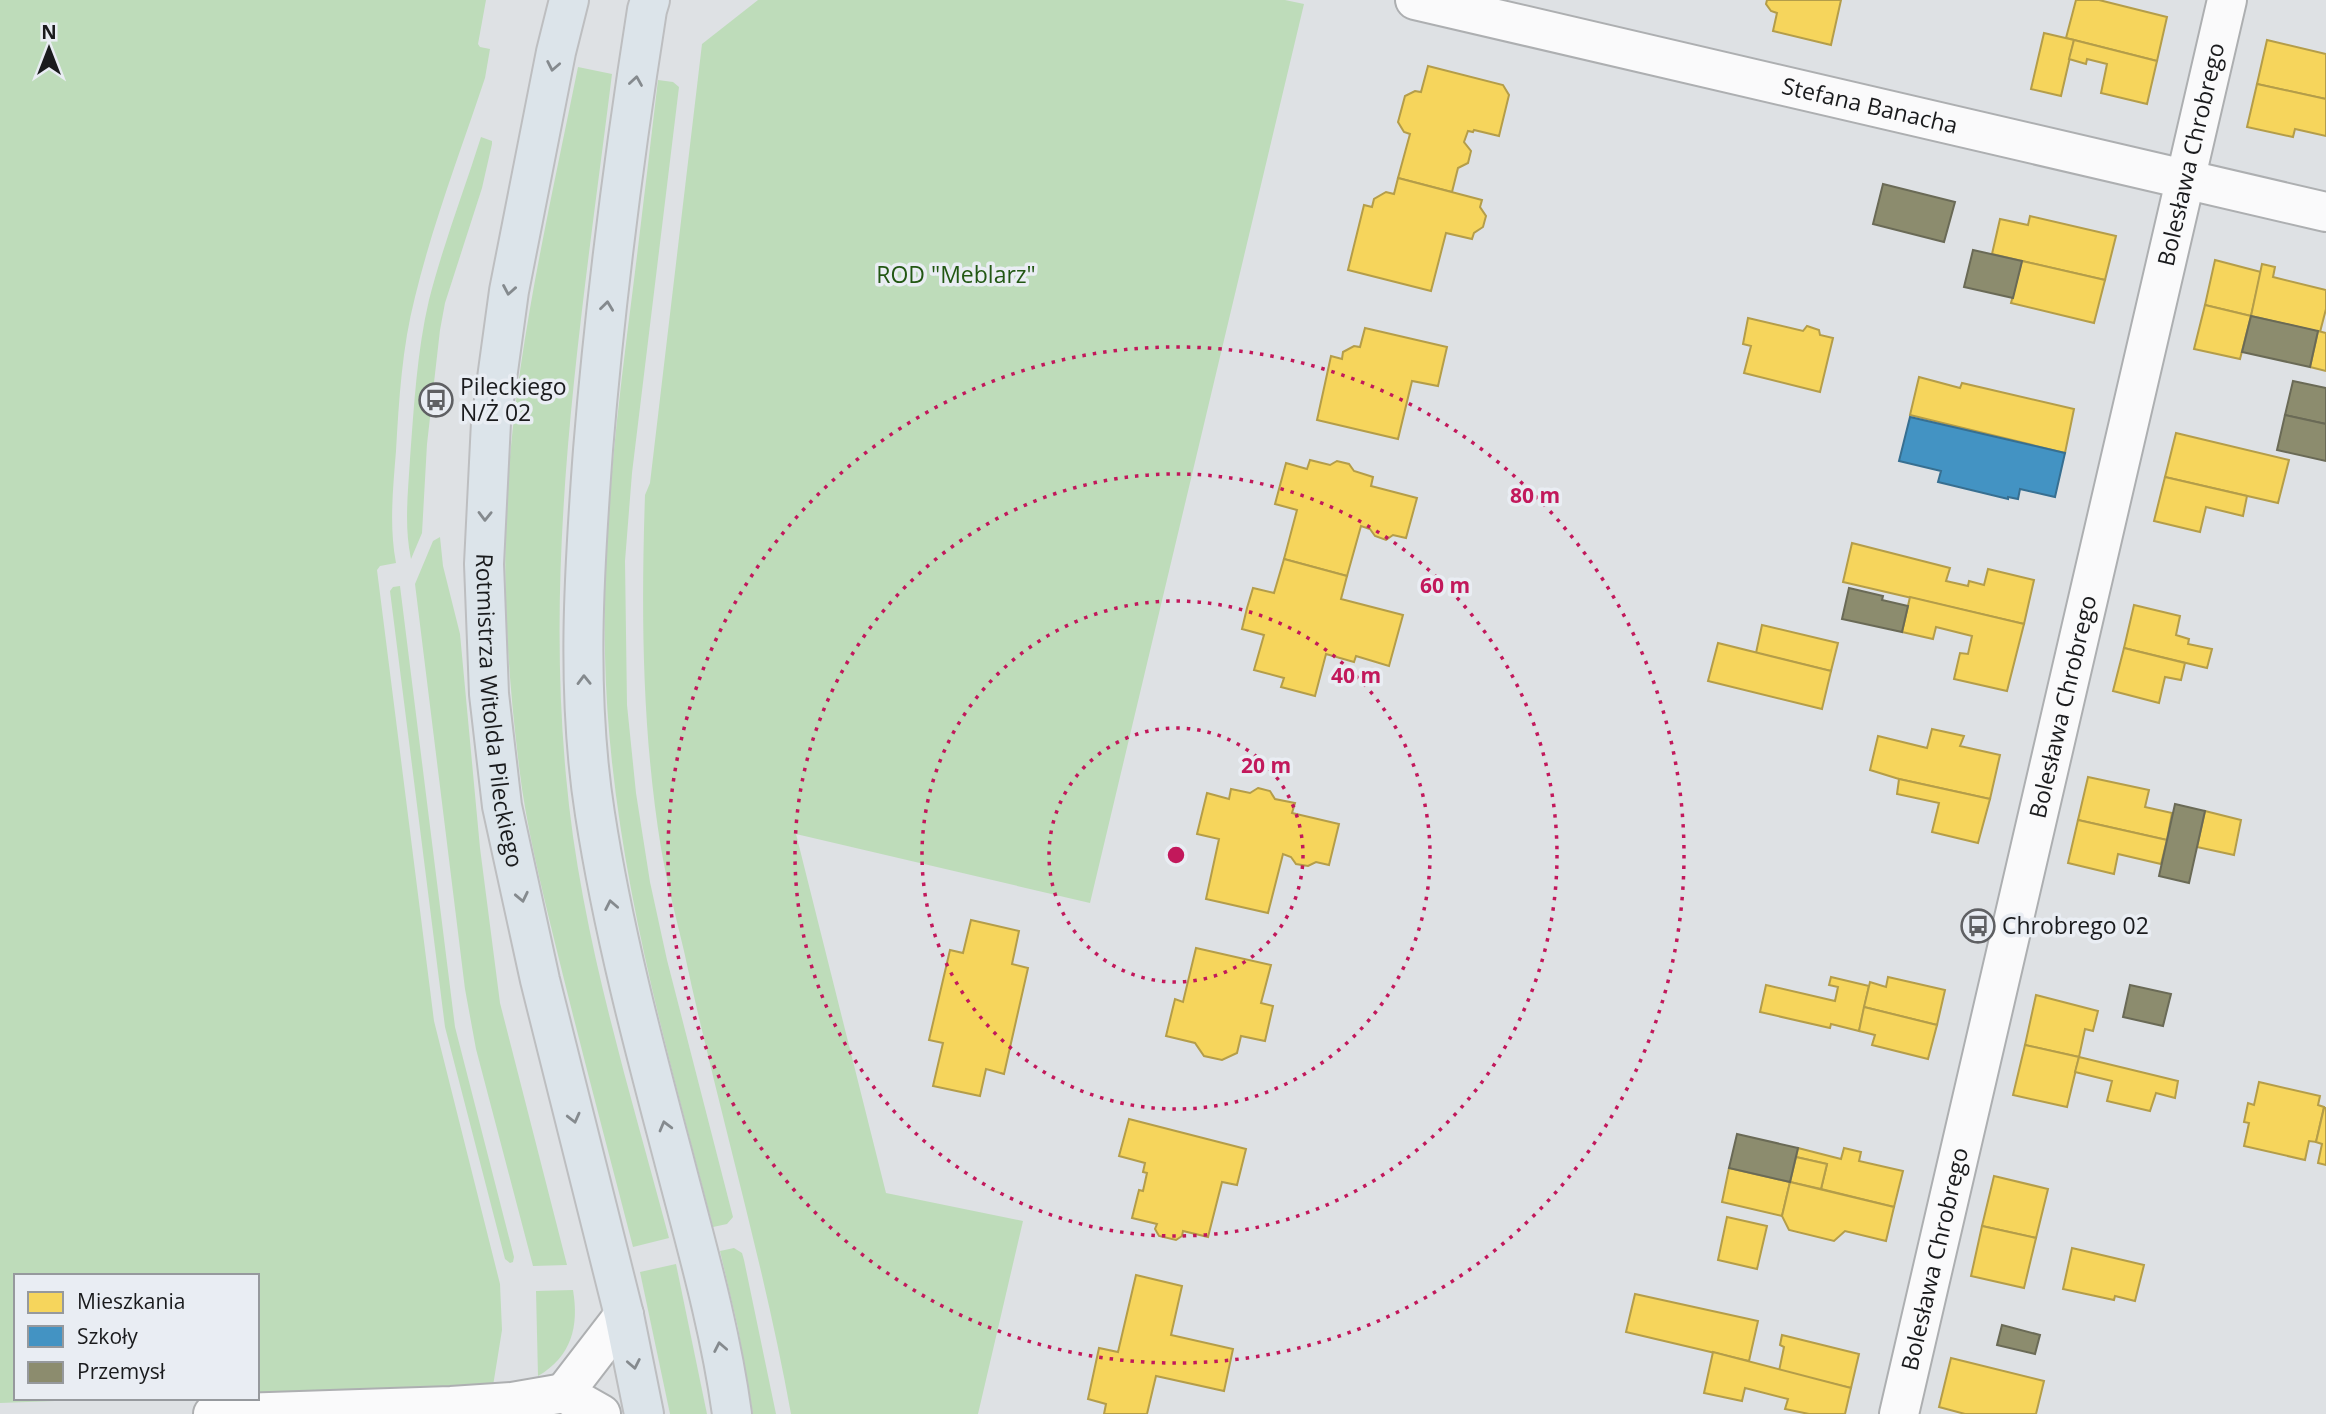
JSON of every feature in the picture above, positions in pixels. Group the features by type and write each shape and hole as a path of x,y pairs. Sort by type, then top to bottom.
{"main road":[{"name":"Rotmistrza Witolda Pileckiego","path":"569,0 509,291 491,422 484,564 489,694 502,806 540,980 624,1315 644,1414"},
{"path":"650,0 629,125 599,374 583,577 585,720 594,811 611,905 637,1022 711,1299 732,1414"}],"street":[{"name":"Stefana Banacha","path":"1415,0 2326,212"},
{"name":"Bolesława Chrobrego","path":"1899,1414 2227,0"},
{"path":"564,1393 624,1315"},
{"path":"213,1414 464,1405 512,1402 564,1393 601,1414"}],"green space":[{"path":"0,0 486,0 478,44 490,49 485,78 430,242 407,335 393,493 392,521 396,563 380,566 377,570 434,1021 500,1284 502,1330 493,1386 259,1394 259,1274 14,1274 14,1400 82,1400 0,1403"},
{"name":"ROD \"Meblarz\"","path":"758,0 1285,0 1304,4 1090,903 796,834 886,1193 1023,1221 978,1414 791,1414 767,1298 661,848 650,760 644,672 645,495 650,483 702,44"},
{"path":"578,67 612,74 570,424 563,512 560,688 566,776 582,893 608,1009 669,1238 633,1247 564,981 530,833 515,735 506,612 506,519 516,405 533,292"},
{"path":"658,80 673,82 679,87 632,473 625,561 627,705 636,793 650,882 667,960 733,1217 727,1224 713,1227 658,1015 628,873 609,728 605,655 605,575 614,455"},
{"path":"481,137 492,141 492,144 482,188 445,303 427,444 422,533 411,559 408,497 422,339 435,279"},
{"path":"440,537 443,566 460,634 480,848 500,1003 567,1265 533,1266 476,1049 465,989 415,584 433,541"},
{"path":"400,586 455,1027 514,1257 510,1263 505,1259 445,1027 390,591 393,587"},
{"path":"734,1248 742,1253 744,1260 776,1414 753,1414 738,1328 720,1251"},
{"path":"676,1264 707,1414 670,1414 640,1272"},
{"path":"573,1290 574,1328 566,1349 550,1368 538,1376 536,1291"}],"building: Mieszkania":[{"path":"1767,0 1841,0 1831,45 1773,31 1777,13 1771,11 1766,4"},
{"path":"2076,0 2099,0 2167,17 2157,61 2066,38"},
{"path":"2044,33 2074,40 2061,96 2031,89"},
{"path":"2074,40 2157,61 2147,104 2101,93 2107,64 2087,59 2086,64 2069,59"},
{"path":"2267,40 2326,54 2326,99 2257,84"},
{"path":"1428,66 1503,85 1509,95 1499,136 1468,131 1464,142 1471,151 1468,163 1458,168 1452,192 1398,178 1410,134 1404,132 1398,122 1405,96 1415,91 1421,92"},
{"path":"2257,84 2326,99 2326,136 2295,129 2293,137 2247,127"},
{"path":"1398,178 1482,200 1480,207 1486,216 1483,227 1474,233 1472,239 1446,233 1431,291 1348,270 1364,205 1372,207 1374,199 1386,192 1394,194"},
{"path":"2030,216 2116,236 2105,280 1992,254 2000,219 2028,225"},
{"path":"2215,260 2261,272 2251,316 2205,305"},
{"path":"2022,261 2105,280 2094,323 2011,303"},
{"path":"2262,264 2275,267 2273,277 2326,290 2326,309 2320,332 2251,316"},
{"path":"2205,305 2251,316 2240,359 2194,349"},
{"path":"1748,318 1803,331 1807,326 1819,330 1820,335 1833,338 1820,392 1744,373 1751,346 1743,344"},
{"path":"1365,328 1447,347 1438,386 1412,381 1398,439 1317,420 1331,356 1342,359 1343,352 1354,346 1360,347"},
{"path":"2318,331 2326,333 2326,371 2310,367"},
{"path":"1919,377 1960,388 1962,383 2074,409 2065,453 1910,415"},
{"path":"2176,433 2289,460 2278,503 2165,477"},
{"path":"1310,460 1330,465 1337,461 1349,464 1354,471 1373,477 1371,486 1417,498 1406,538 1393,535 1386,540 1361,526 1347,576 1284,559 1297,510 1275,504 1286,463 1307,469"},
{"path":"2165,477 2247,496 2243,516 2206,507 2200,532 2154,521"},
{"path":"1852,543 1950,568 1946,581 1968,586 1969,581 1984,585 1988,569 2034,580 2024,624 1843,582"},
{"path":"1284,559 1347,576 1341,599 1403,615 1389,666 1356,656 1354,662 1326,654 1315,696 1281,687 1284,678 1254,670 1264,635 1242,629 1247,608 1253,588 1274,593"},
{"path":"1910,597 2024,624 2007,691 1954,679 1960,653 1968,654 1972,636 1936,627 1933,639 1902,632"},
{"path":"2134,605 2180,616 2176,635 2189,639 2188,644 2212,649 2207,668 2124,648"},
{"path":"1762,625 1838,643 1831,671 1756,653"},
{"path":"1718,643 1831,671 1822,709 1708,681"},
{"path":"2124,648 2185,663 2181,680 2165,677 2159,703 2113,691"},
{"path":"1932,729 1964,736 1960,746 2000,755 1990,799 1870,770 1878,736 1927,748"},
{"path":"2088,777 2149,790 2145,807 2172,813 2167,840 2078,820"},
{"path":"1899,779 1990,799 1978,843 1932,832 1939,803 1897,794"},
{"path":"1258,788 1270,791 1275,799 1295,803 1292,813 1339,824 1329,865 1316,862 1308,866 1296,864 1291,857 1283,854 1268,913 1206,899 1219,839 1197,834 1207,793 1229,799 1231,789 1250,793"},
{"path":"2205,811 2241,820 2234,855 2197,847"},
{"path":"2078,820 2167,840 2161,864 2118,854 2114,874 2068,863"},
{"path":"971,920 1019,931 1012,964 1028,968 1004,1074 986,1069 980,1096 933,1086 943,1043 929,1040 950,950 963,953"},
{"path":"1196,948 1271,965 1261,1003 1273,1006 1265,1041 1241,1036 1237,1053 1222,1060 1204,1056 1195,1043 1166,1036 1175,999 1183,1002"},
{"path":"1831,977 1869,986 1859,1031 1831,1024 1830,1028 1760,1012 1766,985 1835,1001 1838,987 1829,985"},
{"path":"1888,977 1945,990 1937,1025 1864,1007 1870,982 1886,987"},
{"path":"2036,995 2098,1011 2093,1031 2085,1029 2079,1057 2025,1045"},
{"path":"1864,1007 1937,1025 1928,1059 1872,1045 1875,1035 1859,1031"},
{"path":"2025,1045 2079,1057 2067,1107 2013,1095"},
{"path":"2079,1057 2178,1081 2175,1098 2156,1093 2150,1111 2107,1101 2112,1081 2075,1072"},
{"path":"2259,1082 2320,1096 2318,1105 2324,1107 2316,1142 2309,1141 2305,1160 2244,1146 2249,1123 2244,1122 2248,1103 2254,1105"},
{"path":"2324,1108 2326,1165 2318,1163 2322,1144 2316,1142"},
{"path":"1129,1119 1246,1149 1237,1185 1222,1182 1208,1237 1183,1231 1182,1236 1176,1240 1159,1236 1155,1229 1157,1224 1132,1218 1139,1190 1143,1191 1147,1173 1143,1172 1145,1163 1119,1156"},
{"path":"1798,1148 1841,1159 1844,1148 1861,1152 1859,1161 1903,1171 1894,1207 1821,1189 1827,1164 1796,1157"},
{"path":"1796,1157 1827,1164 1821,1189 1790,1182"},
{"path":"1729,1168 1790,1182 1782,1216 1722,1202"},
{"path":"1994,1176 2048,1189 2036,1238 1982,1226"},
{"path":"1790,1182 1894,1207 1886,1241 1845,1231 1834,1241 1789,1230 1782,1216"},
{"path":"1727,1217 1767,1226 1757,1269 1718,1260"},
{"path":"1982,1226 2036,1238 2024,1288 1971,1276"},
{"path":"2072,1248 2144,1265 2135,1301 2115,1296 2114,1300 2063,1289"},
{"path":"1136,1275 1182,1286 1171,1335 1233,1349 1224,1391 1156,1376 1147,1414 1104,1414 1106,1404 1088,1399 1099,1348 1118,1352"},
{"path":"1635,1294 1758,1321 1749,1361 1626,1332"},
{"path":"1782,1335 1859,1354 1851,1388 1779,1371 1784,1347 1780,1345"},
{"path":"1713,1352 1851,1388 1845,1414 1809,1414 1785,1409 1788,1399 1745,1388 1742,1401 1704,1393"},
{"path":"1951,1358 2044,1381 2036,1414 1965,1414 1939,1407"}],"building: Szkoły":[{"path":"1910,417 2065,453 2055,497 2020,489 2018,499 2008,499 1938,482 1941,471 1899,461"}],"building: Przemysł":[{"path":"1883,184 1955,202 1944,242 1873,224"},
{"path":"1973,250 2022,261 2013,298 1964,287"},
{"path":"2251,316 2318,331 2310,367 2242,352"},
{"path":"2293,381 2326,388 2326,424 2285,415"},
{"path":"2285,415 2326,424 2326,461 2277,450"},
{"path":"1849,588 1883,596 1882,600 1908,606 1902,632 1842,619"},
{"path":"2175,804 2205,811 2189,883 2159,876"},
{"path":"2130,985 2171,994 2163,1026 2123,1017"},
{"path":"1737,1134 1798,1148 1790,1182 1729,1168"},
{"path":"2002,1325 2040,1335 2035,1354 1997,1345"}],"place":[{"name":"Pileckiego N/Ż 02","path":"436,400"},
{"name":"Chrobrego 02","path":"1978,926"}]}
